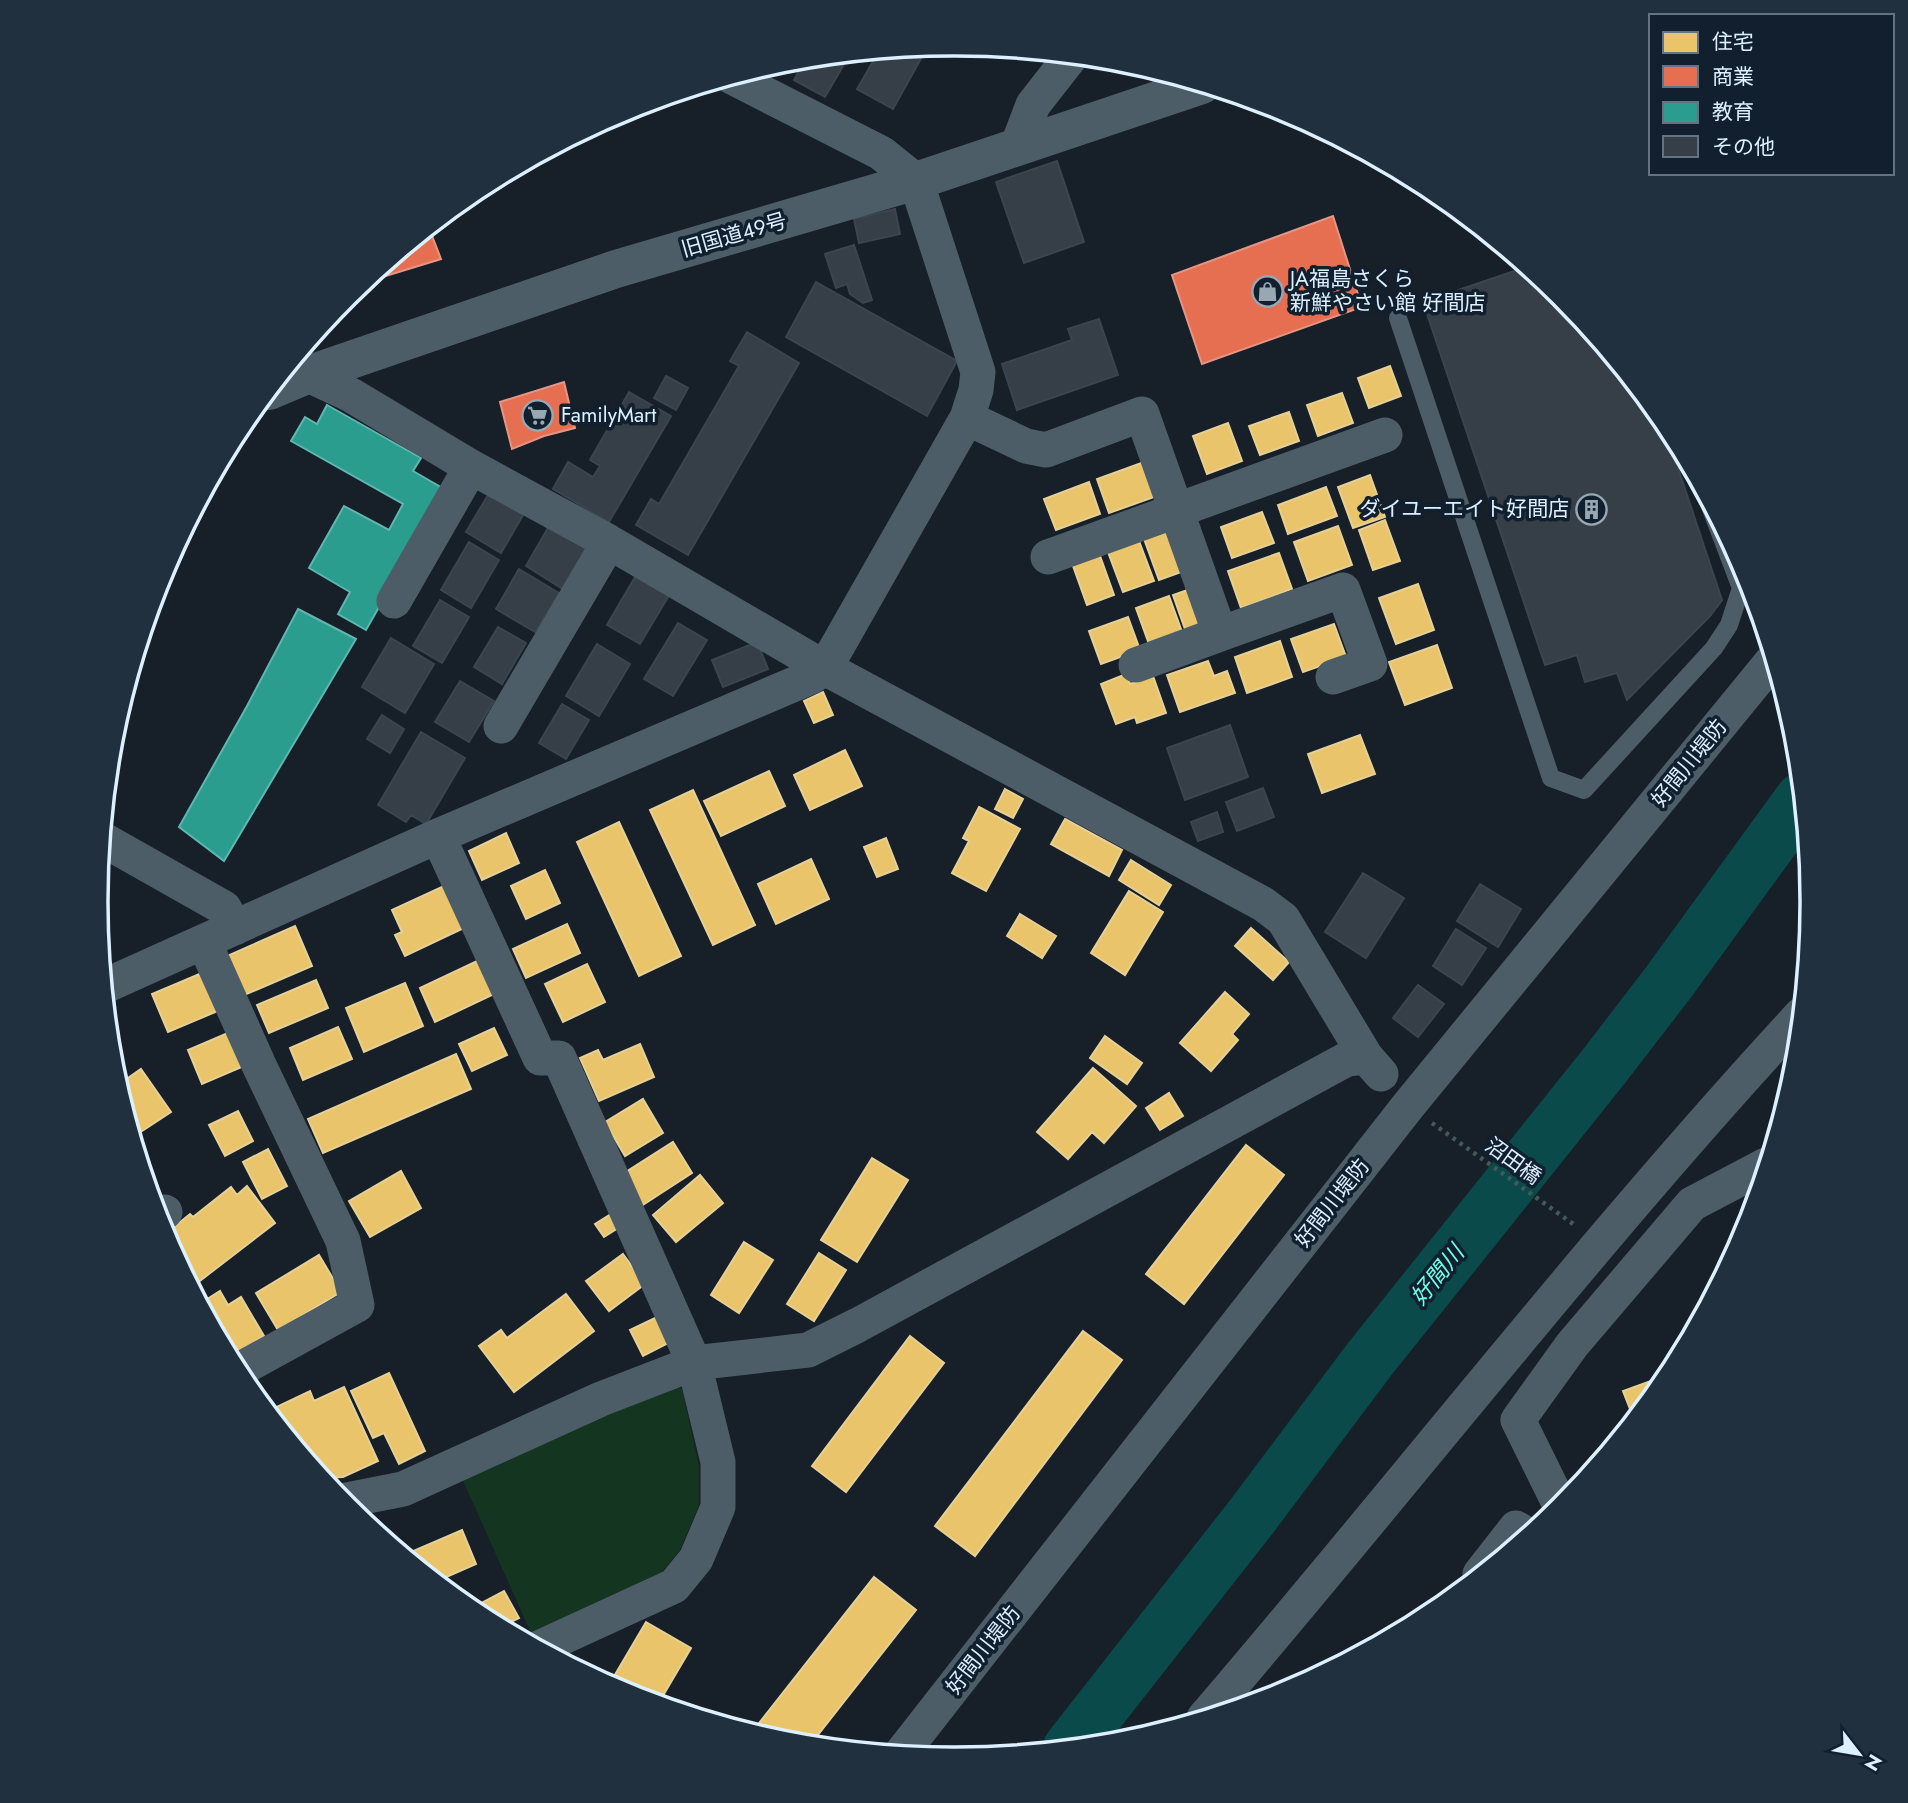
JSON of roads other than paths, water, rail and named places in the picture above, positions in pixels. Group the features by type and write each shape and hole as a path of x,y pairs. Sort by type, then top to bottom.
{"street":[{"path":"1017,147 1033,105 1066,63"},
{"path":"113,983 438,836 798,683 825,668 967,418 976,390 978,372 916,181 881,153 760,79"},
{"name":"旧国道49号","path":"298,371 616,269 916,181 1188,90"},
{"path":"298,371 351,395 471,467 610,542 825,668 1263,904 1283,919 1373,1065 1347,1059 808,1350 694,1363 601,1399 403,1489 355,1498"},
{"path":"967,418 1026,446 1046,450 1142,414 1220,634"},
{"path":"1048,557 1385,435"},
{"path":"394,601 471,467"},
{"path":"501,726 610,542"},
{"path":"1136,665 1343,590 1370,664 1333,677"},
{"name":"好間川堤防","path":"908,1745 1408,1106 1766,668"},
{"path":"438,836 540,1058 559,1058 694,1363 718,1462 718,1507 696,1559 674,1586 549,1643"},
{"path":"110,844 224,908 219,935 258,1063 343,1241 357,1304 247,1365"},
{"path":"1214,1705 1708,1115 1789,1027"},
{"path":"1555,1496 1518,1420 1572,1345 1692,1204 1756,1170"},
{"path":"1505,1542 1516,1528 1519,1530"}],"lane":[{"path":"1398,318 1551,778 1584,790 1714,648 1729,625 1740,591"}],"waterway":[{"name":"好間川","path":"1078,1738 1252,1516 1369,1360 1605,1065 1794,810"}],"place":[{"name":"JA福島さくら 新鮮やさい館 好間店","path":"1267,291"},
{"name":"FamilyMart","path":"538,415"},
{"name":"ダイユーエイト好間店","path":"1592,509"}]}
